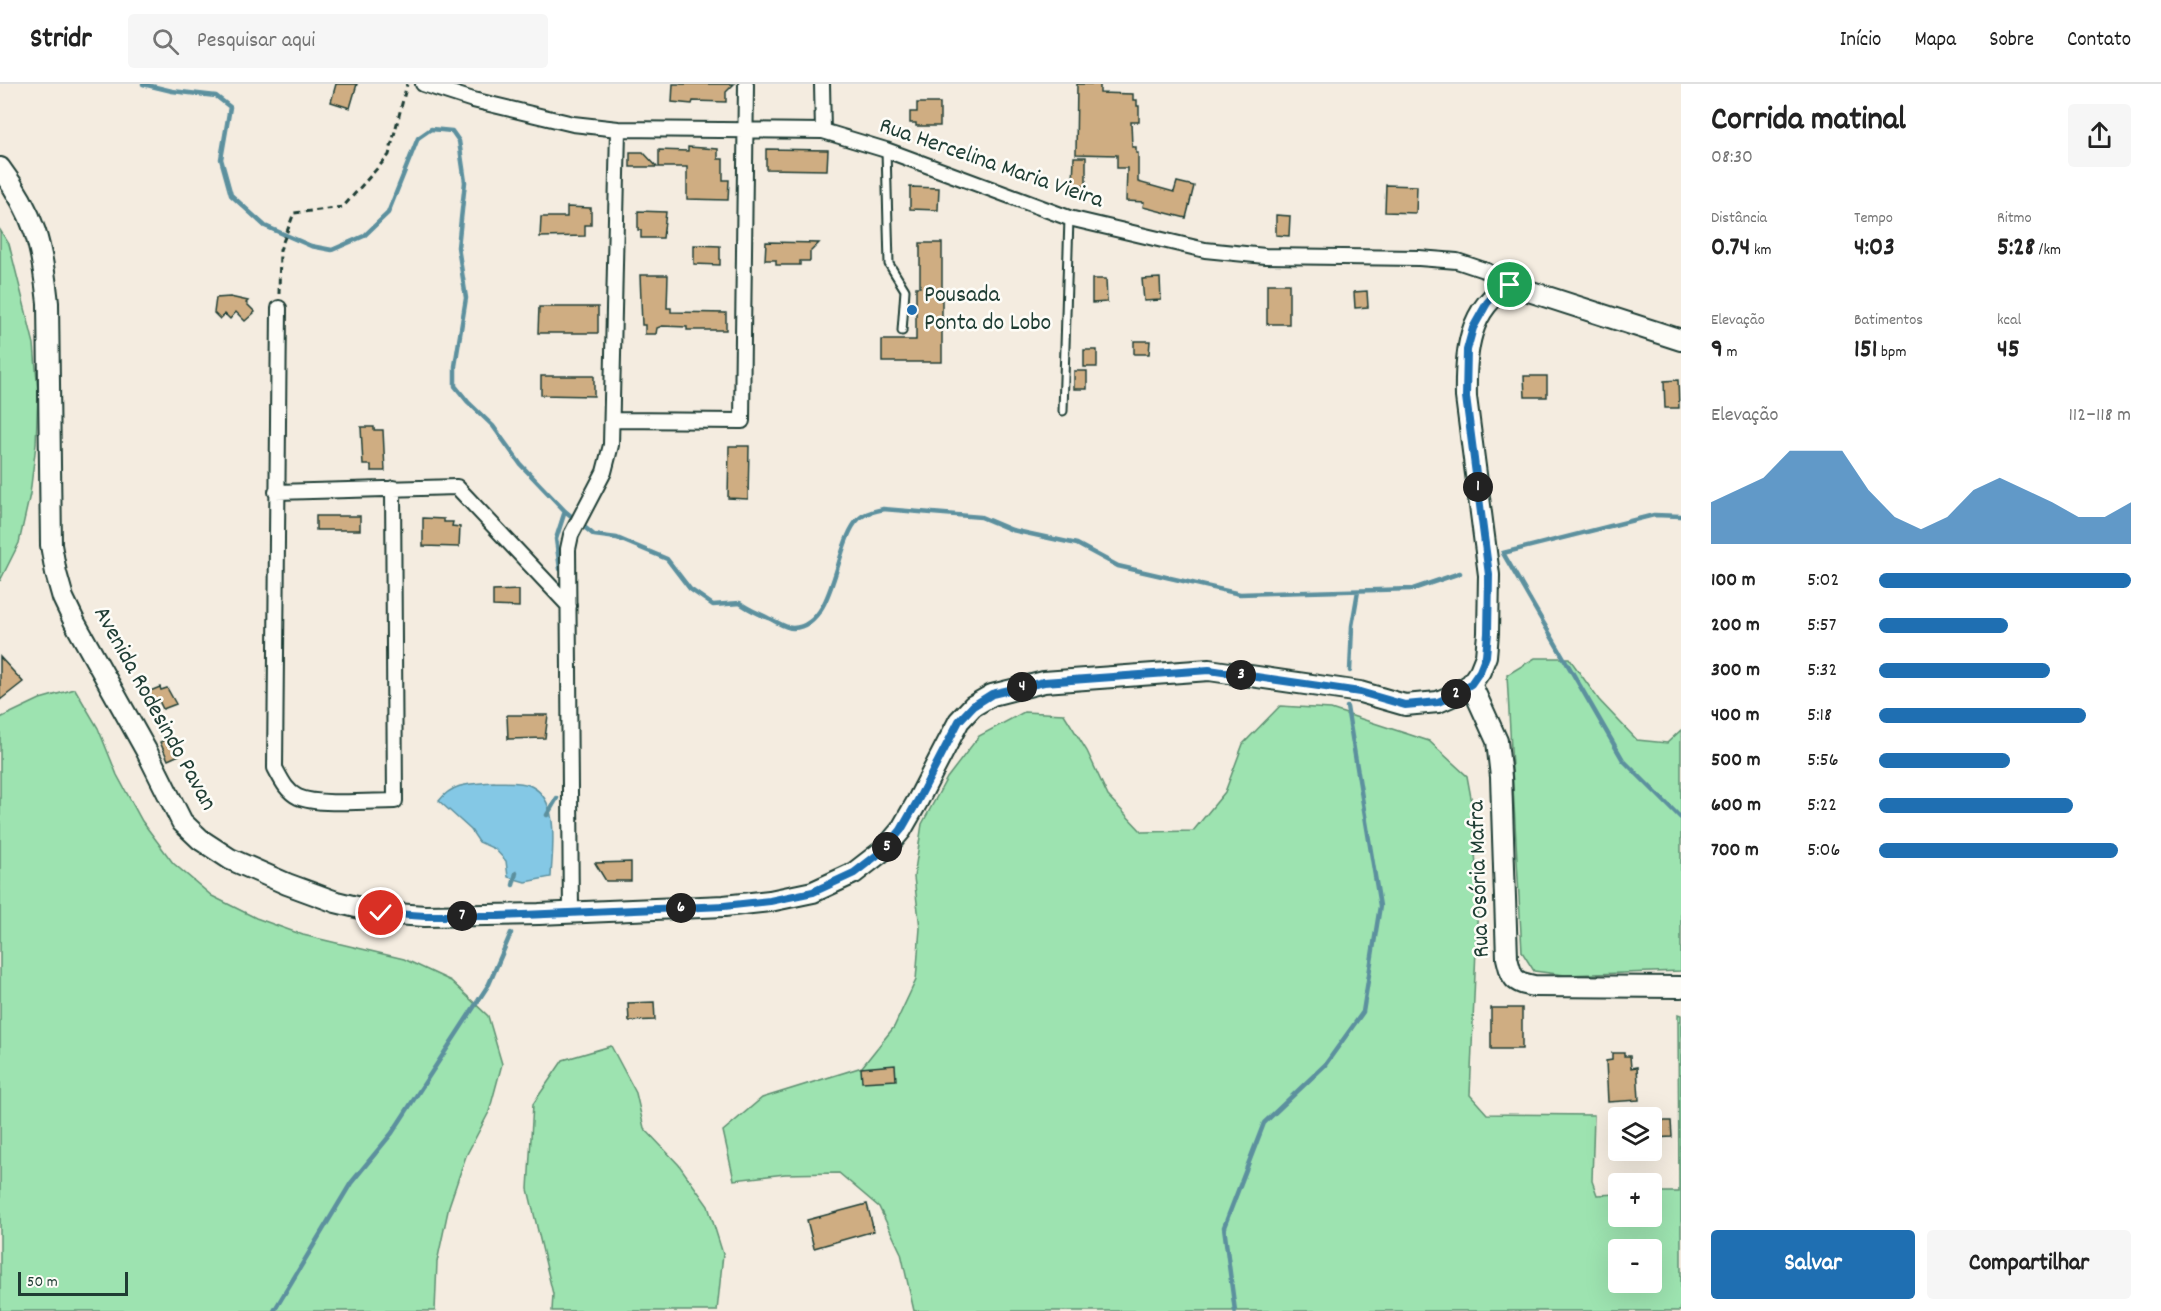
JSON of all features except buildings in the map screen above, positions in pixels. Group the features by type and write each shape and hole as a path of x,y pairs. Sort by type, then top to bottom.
{"main road":[{"name":"Avenida Rodesindo Pavan","path":"0,168 25,204 34,224 45,274 48,303 51,545 63,598 183,822 201,840 230,859 336,902 381,913 425,916 575,913 724,906 770,901 813,892 854,873 885,849 901,830 959,721 973,706 992,694 1044,682 1209,670 1360,692 1405,705 1438,702 1471,684"},
{"path":"1471,684 1486,656 1489,575 1466,397 1467,350 1473,328 1487,303 1497,292 1510,285 1681,340"},
{"name":"Rua Osória Mafra","path":"1471,684 1497,741 1501,777 1507,958 1511,976 1519,983 1534,986 1681,987"}],"street":[{"name":"Rua Hercelina Maria Vieira","path":"423,84 536,116 573,124 618,129 823,131 885,150 1069,218 1205,250 1255,255 1419,258 1457,261 1487,271 1510,285"},
{"path":"612,420 742,421 746,84"},
{"path":"822,84 823,131"},
{"path":"575,913 569,857 568,549 571,535 604,472 611,445 618,129"},
{"path":"279,308 275,768 283,785 297,797 312,801 396,801 393,488"},
{"path":"276,492 457,487 569,606"}],"lane":[{"path":"885,150 889,264 904,290 902,331"},
{"path":"1064,411 1069,218"}],"path":[{"path":"279,308 280,250 294,213 343,207 389,154 407,84"}],"green space":[{"path":"0,230 9,244 34,344 38,393 36,444 30,494 19,543 0,581"},
{"path":"1535,658 1569,658 1599,700 1637,740 1667,743 1681,730 1681,971 1565,975 1534,971 1522,952 1507,675"},
{"path":"75,689 98,728 117,775 142,821 173,863 212,896 256,918 303,935 404,959 451,981 488,1016 502,1064 489,1112 466,1156 449,1206 437,1262 435,1311 0,1311 0,718 40,699"},
{"path":"1280,706 1331,709 1429,741 1467,776 1472,803 1478,900 1470,1095 1487,1114 1594,1115 1592,1181 1597,1195 1608,1194 1608,1227 1662,1227 1662,1192 1679,1192 1678,1014 1681,1015 1681,1311 914,1311 901,1253 879,1207 839,1173 785,1174 734,1180 723,1131 762,1098 862,1067 894,1027 916,980 920,928 914,877 922,824 947,778 979,736 1024,712 1064,714 1087,751 1108,796 1142,832 1193,831 1225,792 1243,744"},
{"path":"611,1046 636,1093 644,1128 679,1165 708,1206 723,1254 717,1311 552,1311 553,1294 528,1189 533,1104 563,1060"}],"water":[{"path":"494,782 527,784 541,793 547,803 553,827 551,877 525,882 508,877 506,861 495,849 479,842 471,830 439,801 450,790 457,787"}],"waterway":[{"path":"143,84 172,91 216,96 230,107 221,159 231,195 265,226 311,246 332,250 364,236 388,213 418,138 431,129 452,131 459,141 465,182 458,247 466,298 455,366 455,386 493,426 521,465 565,511 594,535 617,538 667,559 690,589 713,605 740,603 787,627 793,628 807,624 817,615 825,601 848,535 855,523 864,515 883,509 981,517 1012,530 1077,544 1118,566 1240,594 1413,589 1460,573"},
{"path":"560,569 556,539 565,511"},
{"path":"1681,516 1654,515 1503,553 1623,760 1681,818"},
{"path":"1350,671 1352,626 1358,591"},
{"path":"1235,1311 1224,1227 1264,1123 1325,1065 1363,1012 1380,906 1347,707"},
{"path":"547,815 557,798"},
{"path":"513,885 516,873"},
{"path":"274,1311 351,1183 392,1133 489,984 511,933"}],"place":[{"name":"Pousada Ponta do Lobo","path":"912,310"}],"route":[{"path":"381,913 425,916 499,916 724,906 770,901 813,892 854,873 885,849 901,830 959,721 973,706 992,694 1044,682 1209,670 1360,692 1405,705 1438,702 1454,695 1471,684 1480,671 1486,656 1488,633 1489,575 1466,397 1467,350 1473,328 1487,303 1497,292 1510,285"}]}
